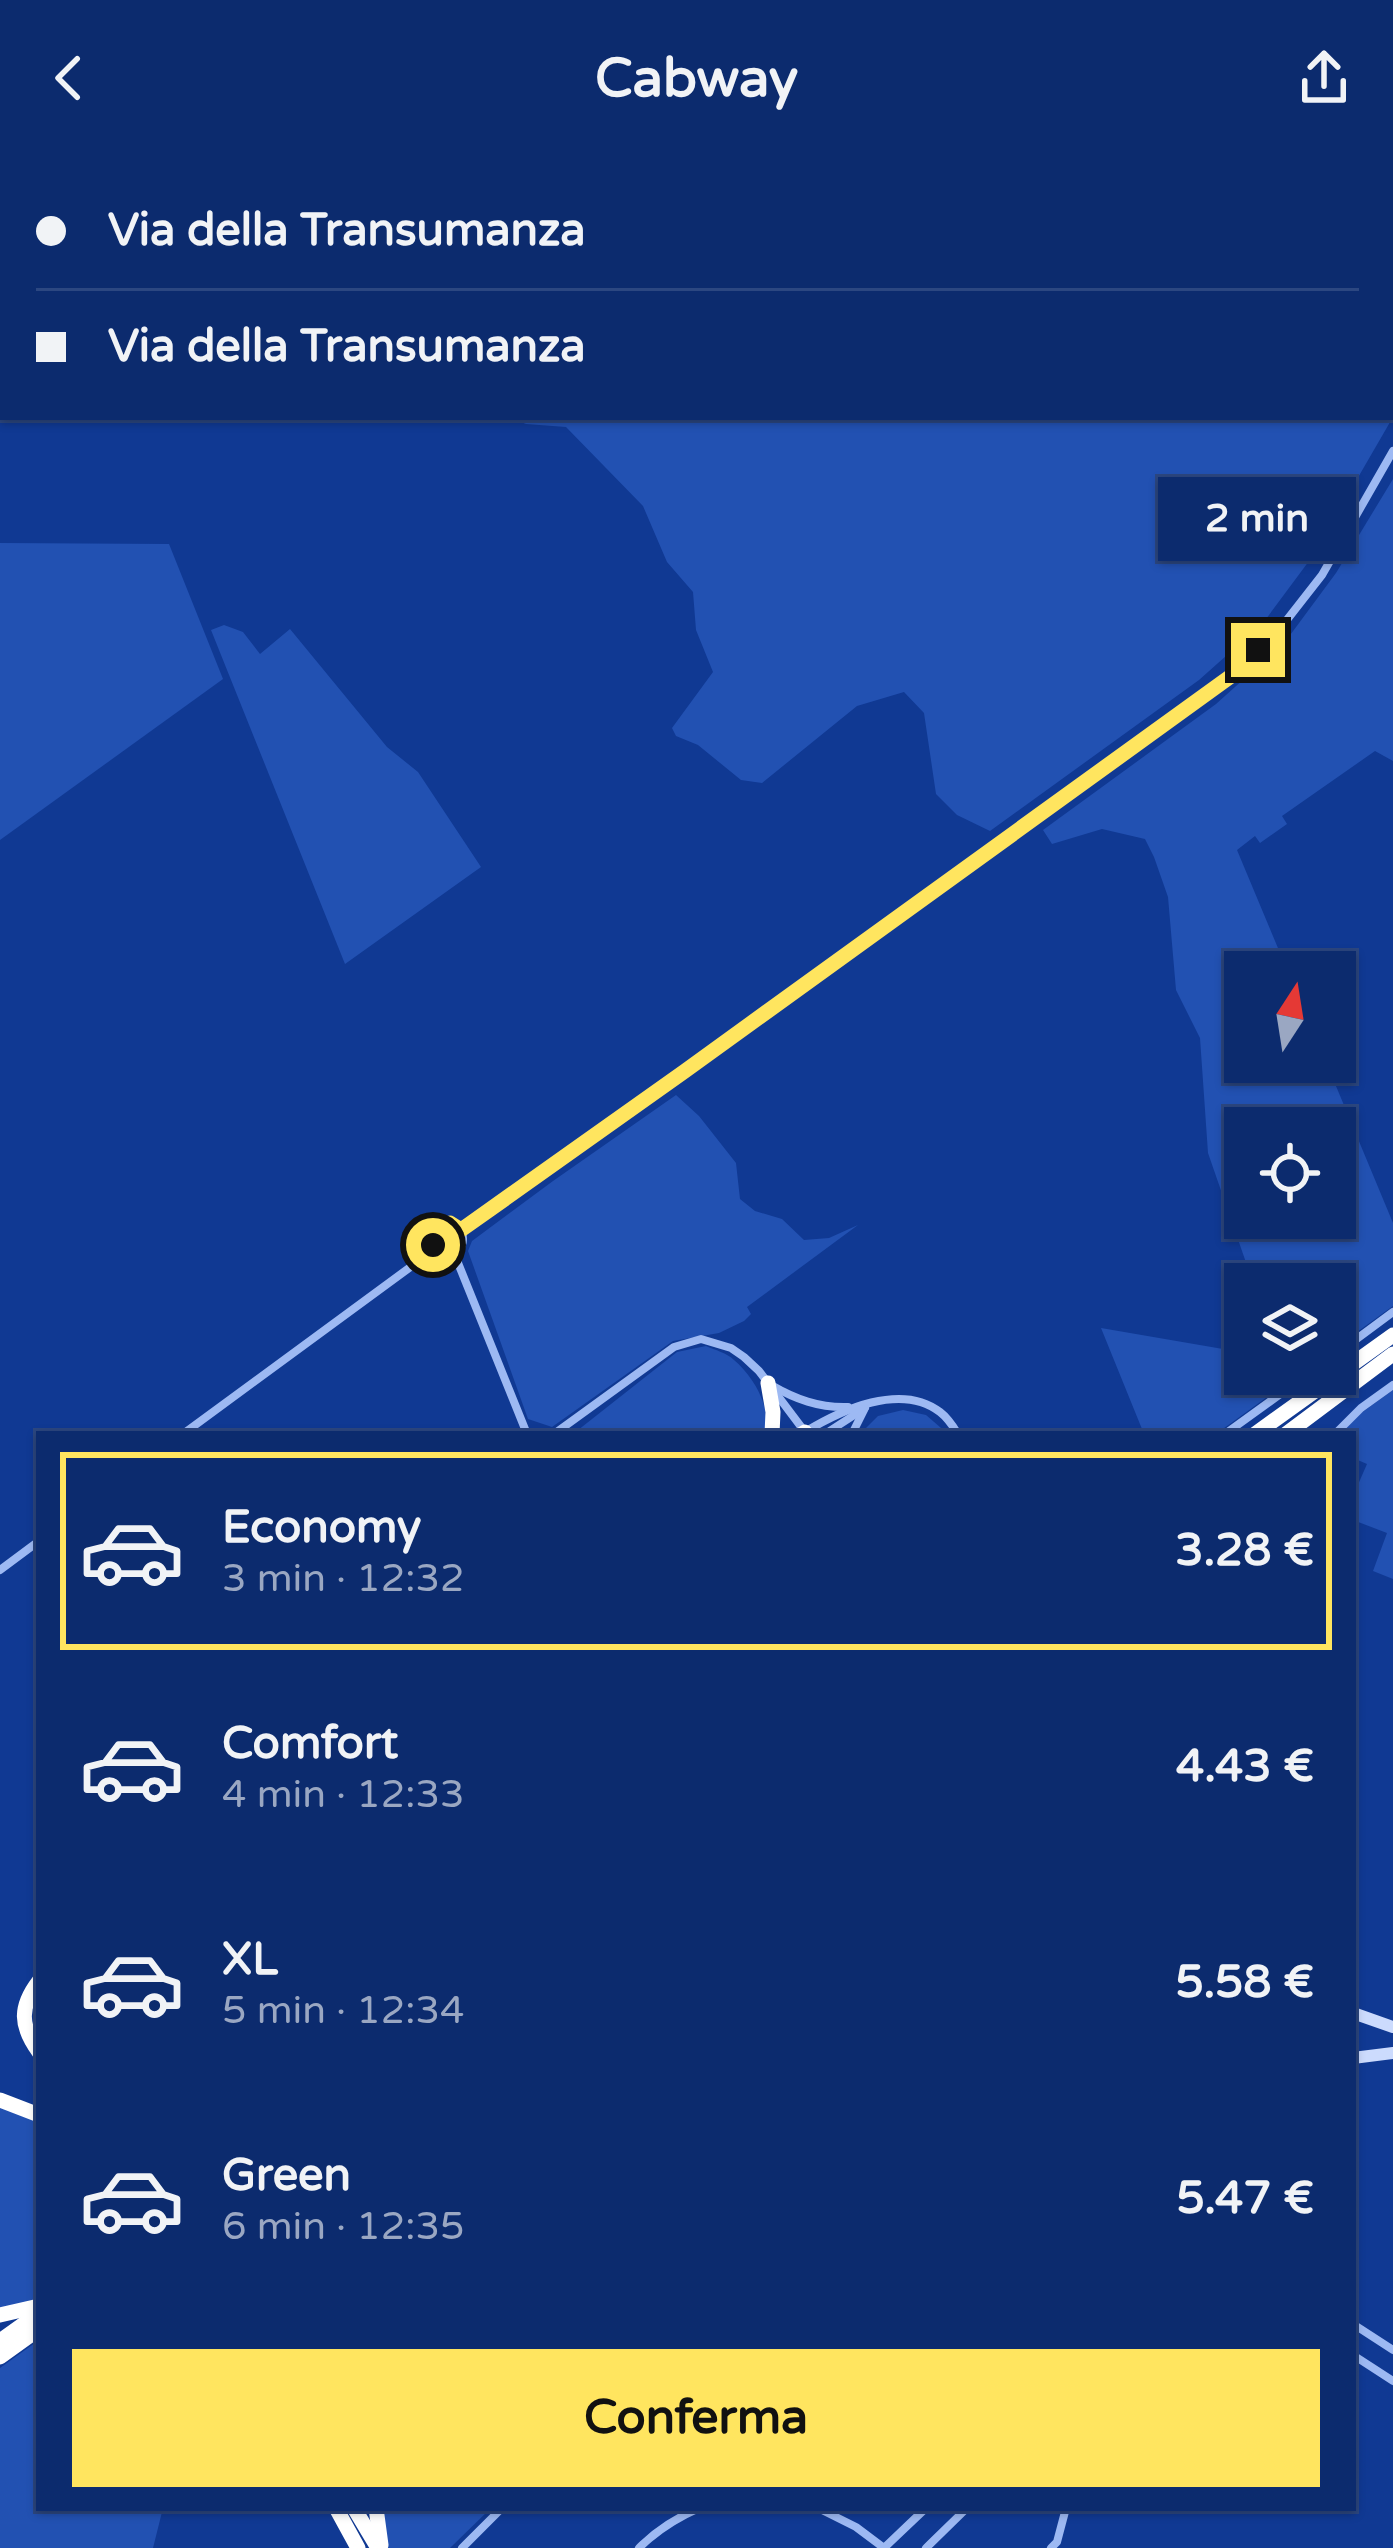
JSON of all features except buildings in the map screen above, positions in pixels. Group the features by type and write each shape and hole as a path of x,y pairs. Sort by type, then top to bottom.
{"highway":[{"path":"1259,1431 1393,1335"},
{"path":"1290,1431 1393,1354"},
{"path":"768,1382 772,1431"},
{"path":"36,1986 27,1997 24,2020 36,2048"},
{"path":"0,2100 36,2114"},
{"path":"0,2315 36,2310"},
{"path":"0,2341 36,2312"},
{"path":"0,2357 36,2331"},
{"path":"338,2511 358,2548"},
{"path":"356,2511 380,2548"},
{"path":"376,2511 380,2548"}],"street":[{"path":"461,1230 1238,671 1279,630 1322,575 1393,451"},
{"path":"450,1223 461,1230 463,1243 454,1253 435,1249 431,1237 438,1226 450,1223"},
{"path":"187,1431 435,1249"},
{"path":"454,1253 526,1431"},
{"path":"1356,1339 1393,1312"},
{"path":"558,1431 674,1347 700,1339 744,1357 804,1431"},
{"path":"768,1382 820,1406 866,1406"},
{"path":"1338,1431 1393,1385"},
{"path":"1230,1431 1279,1395"},
{"path":"808,1431 834,1414 908,1400 925,1403 946,1417 956,1431"},
{"path":"829,1431 866,1406"},
{"path":"854,1431 866,1406"},
{"path":"0,1570 36,1543"},
{"path":"1356,2014 1393,2027"},
{"path":"1356,2058 1393,2054"},
{"path":"1356,2326 1393,2350"},
{"path":"1356,2357 1393,2381"},
{"path":"462,2548 499,2511"},
{"path":"639,2548 692,2511"},
{"path":"824,2511 884,2548 923,2511"},
{"path":"926,2548 964,2511"},
{"path":"1051,2548 1065,2511"}],"shaded area":[{"path":"515,420 1391,420 1312,557 1263,623 1199,680 990,831 957,815 936,794 924,713 904,692 857,706 762,783 741,780 698,745 676,736 672,728 713,672 696,630 693,592 667,562 643,506 566,427"},
{"path":"1393,479 1393,761 1375,751 1282,816 1287,824 1260,843 1255,836 1237,850 1279,951 1224,951 1224,1083 1335,1083 1345,1107 1224,1107 1224,1199 1208,1153 1200,1038 1176,990 1168,897 1154,857 1145,839 1102,829 1052,844 1043,830 1216,704 1285,642 1336,573"},
{"path":"0,543 169,544 223,679 0,840"},
{"path":"224,625 243,632 260,654 290,629 387,747 418,772 481,867 345,964 211,630"},
{"path":"676,1095 736,1163 740,1199 755,1211 782,1219 804,1240 829,1238 858,1225 747,1307 751,1314 744,1321 719,1333 673,1341 552,1427 528,1419 468,1251 472,1241"},
{"path":"1356,1134 1393,1223 1393,1306 1356,1333 1356,1263 1246,1263 1238,1239 1356,1239"},
{"path":"1101,1328 1224,1348 1224,1395 1270,1395 1220,1431 1143,1431"},
{"path":"706,1346 731,1358 764,1404 765,1431 577,1431 677,1352"},
{"path":"1393,1390 1393,1579 1373,1571 1387,1533 1356,1521 1356,1489 1367,1464 1356,1459 1356,1431 1342,1431"},
{"path":"903,1410 926,1415 945,1431 863,1431 878,1416"},
{"path":"0,2104 36,2119 36,2300 0,2310"},
{"path":"36,2342 36,2511 162,2511 153,2548 0,2548 0,2368"},
{"path":"381,2511 488,2511 450,2548 387,2548"}],"route":[{"path":"433,1245 435,1228 450,1223 461,1230 1238,671 1258,650"}]}
